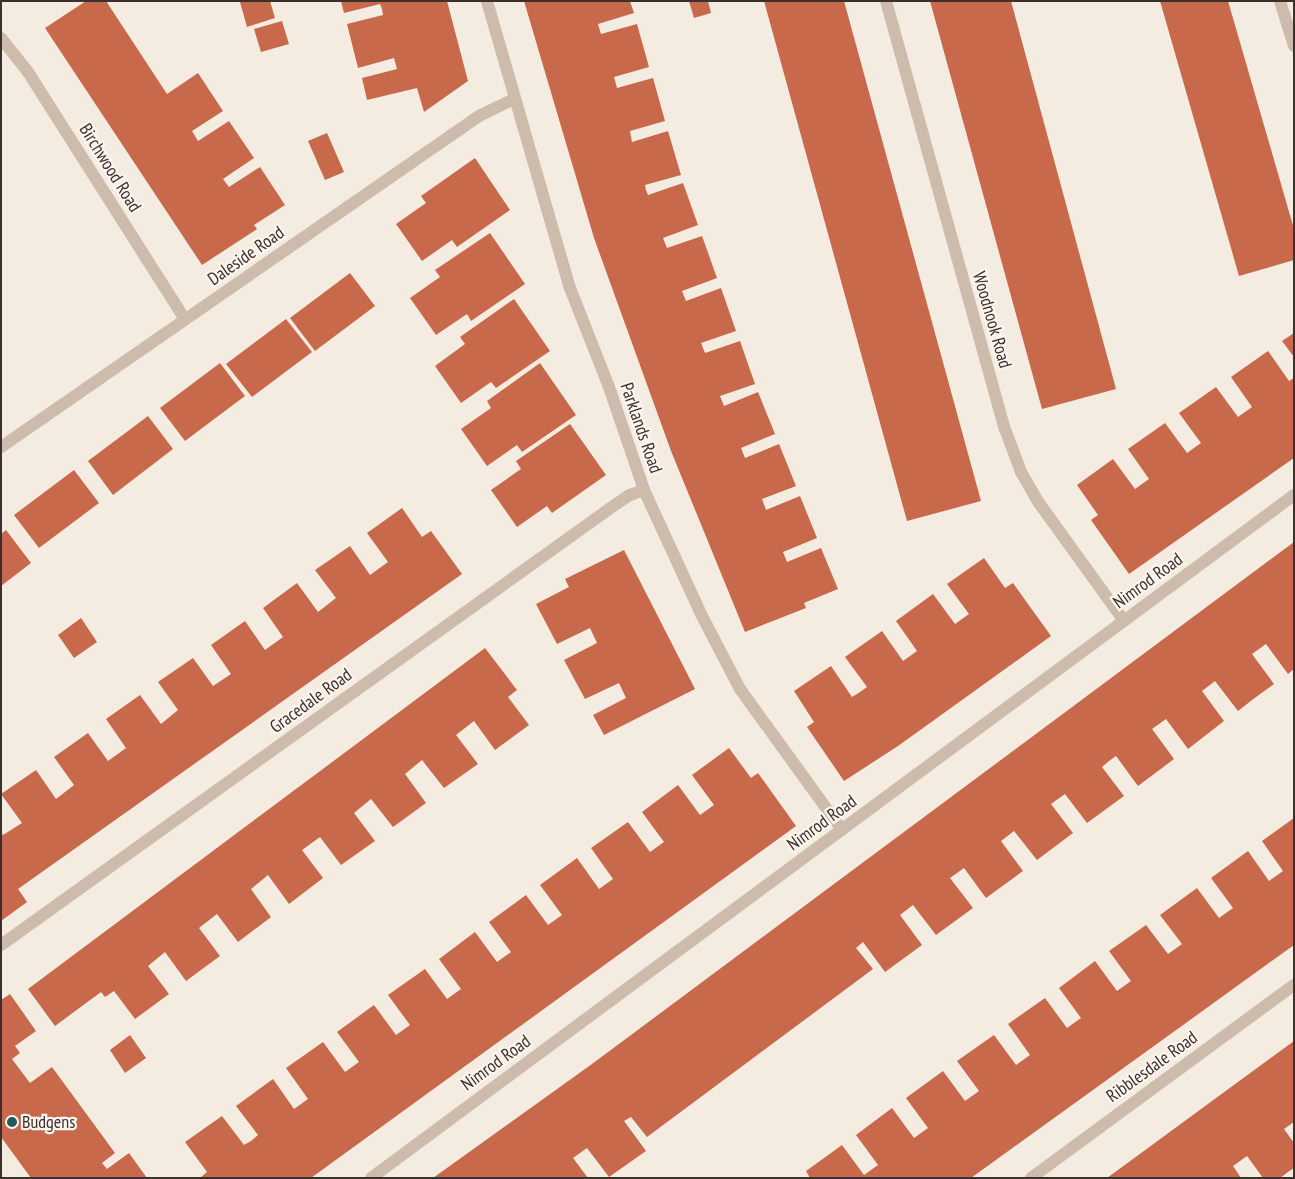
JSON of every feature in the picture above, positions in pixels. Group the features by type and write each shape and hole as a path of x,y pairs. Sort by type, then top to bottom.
{"street":[{"name":"Parklands Road","path":"487,1 570,288 609,387 644,490 719,652 740,689 842,830"},
{"name":"Woodnook Road","path":"886,1 1008,438 1021,472 1039,503 1124,621"},
{"path":"1280,1 1294,46"},
{"name":"Birchwood Road","path":"1,38 28,72 185,319"},
{"name":"Daleside Road","path":"1,447 479,116 514,99"},
{"name":"Gracedale Road","path":"1,945 608,509 630,495 644,490"},
{"name":"Nimrod Road","path":"371,1178 1294,495"},
{"name":"Ribblesdale Road","path":"1031,1178 1294,984"}],"building":[{"path":"86,1 106,1 167,94 198,73 223,111 192,131 198,141 229,121 254,158 223,179 229,187 260,167 285,205 254,225 257,229 202,265 45,28"},
{"path":"270,1 275,18 247,27 240,2"},
{"path":"341,1 447,1 468,81 424,112 417,88 367,100 362,78 397,69 394,58 358,68 347,24 383,15 382,9 380,4 344,13"},
{"path":"524,1 630,1 634,13 598,24 601,34 637,24 649,67 614,77 617,88 653,78 665,121 630,131 632,142 668,131 681,175 645,185 646,190 648,195 683,183 698,225 663,238 667,248 702,236 717,278 682,291 686,301 721,288 736,331 701,343 705,353 740,341 755,384 720,396 724,406 758,392 775,434 741,448 745,458 779,444 796,486 762,499 766,510 800,496 817,538 783,552 787,562 821,548 838,589 804,603 806,608 745,632 671,451 594,238"},
{"path":"689,1 708,1 711,13 694,18"},
{"path":"764,1 844,1 981,501 907,521"},
{"path":"930,1 1011,1 1116,389 1042,409"},
{"path":"1160,1 1228,1 1294,229 1294,260 1239,276"},
{"path":"282,21 289,44 261,52 254,29"},
{"path":"327,133 344,172 325,180 308,141"},
{"path":"475,158 510,210 457,247 452,240 422,261 396,224 426,203 421,196"},
{"path":"490,233 525,284 471,321 467,314 436,335 410,298 440,277 435,270"},
{"path":"350,273 375,306 315,351 290,318"},
{"path":"514,299 550,351 496,388 491,382 461,403 435,366 465,344 460,337"},
{"path":"286,319 312,352 252,397 226,364"},
{"path":"1294,333 1294,357 1282,341"},
{"path":"1268,351 1289,381 1294,378 1294,458 1129,574 1091,520 1098,515 1077,485 1113,459 1135,489 1149,479 1128,449 1165,423 1187,453 1201,443 1179,413 1216,387 1238,417 1252,407 1231,377"},
{"path":"220,363 245,396 185,441 160,408"},
{"path":"540,363 576,415 522,452 517,445 487,466 461,429 491,408 487,401"},
{"path":"148,416 173,449 113,495 88,461"},
{"path":"570,424 606,475 552,513 547,506 517,527 491,490 521,469 516,461"},
{"path":"74,470 99,503 39,548 14,515"},
{"path":"402,508 422,537 431,531 462,574 18,889 27,902 1,921 1,832 3,835 22,823 1,794 36,770 56,799 74,785 54,757 88,733 108,761 126,748 106,719 140,695 161,724 178,710 158,682 193,658 213,686 231,674 211,645 245,621 265,650 283,637 263,608 297,583 318,612 336,598 315,570 350,546 370,575 388,562 367,533"},
{"path":"6,530 31,563 1,586 1,534"},
{"path":"1294,542 1294,669 1288,674 1266,644 1252,654 1274,684 1238,711 1215,681 1202,691 1224,721 1188,749 1166,719 1152,729 1174,759 1138,786 1116,756 1109,761 1102,767 1124,796 1087,823 1065,794 1051,804 1073,833 1037,860 1014,831 1001,841 1023,871 986,898 964,868 950,878 973,908 936,935 913,905 900,915 922,945 885,972 863,942 856,948 873,969 647,1137 631,1117 624,1121 646,1151 609,1177 587,1148 573,1158 588,1178 433,1178 592,1064"},
{"path":"624,550 695,689 604,735 593,715 626,698 619,683 585,699 564,660 597,643 590,628 557,644 536,604 569,587 565,579"},
{"path":"984,558 1005,588 1013,583 1051,636 898,746 844,781 807,727 814,722 794,691 831,666 852,697 860,692 867,687 845,657 882,631 903,661 917,651 896,621 933,594 955,624 969,614 947,584"},
{"path":"81,618 97,642 74,658 58,635"},
{"path":"485,648 517,690 508,697 529,725 495,750 474,721 456,735 478,764 444,788 422,760 405,774 426,803 393,827 371,799 354,813 375,841 341,865 320,837 302,850 323,878 289,904 268,875 251,889 271,917 238,942 217,914 199,928 220,956 186,981 165,952 148,966 169,994 135,1019 114,991 105,997 101,992 55,1026 28,989"},
{"path":"729,748 751,778 758,773 796,826 311,1178 200,1178 207,1172 185,1142 222,1116 244,1145 251,1141 258,1135 236,1106 273,1079 294,1109 308,1099 286,1068 323,1042 345,1072 359,1062 337,1032 374,1005 396,1035 410,1025 388,995 425,969 447,999 461,989 439,959 475,932 497,962 511,952 489,922 526,895 548,925 562,915 540,885 577,858 599,889 613,879 591,848 628,822 650,852 664,842 642,812 678,785 700,815 714,805 692,775"},
{"path":"1294,818 1294,945 971,1178 810,1178 806,1171 842,1145 864,1175 878,1165 856,1135 892,1108 914,1138 928,1128 906,1098 943,1071 965,1101 979,1091 957,1061 994,1035 1016,1065 1030,1055 1008,1024 1045,998 1067,1028 1081,1018 1059,988 1095,961 1117,991 1131,981 1109,951 1146,925 1168,954 1182,944 1160,915 1197,888 1219,918 1233,908 1211,878 1248,851 1269,881 1283,871 1262,841"},
{"path":"10,994 36,1031 15,1046 20,1053 12,1059 30,1083 52,1067 115,1153 102,1163 107,1169 129,1153 147,1178 31,1178 1,1137 1,1000"},
{"path":"130,1035 146,1058 125,1073 110,1050"},
{"path":"1294,1041 1294,1122 1284,1129 1294,1143 1294,1168 1280,1178 1263,1178 1247,1156 1233,1166 1241,1178 1107,1178"}],"place":[{"name":"Budgens","path":"12,1122"}]}
